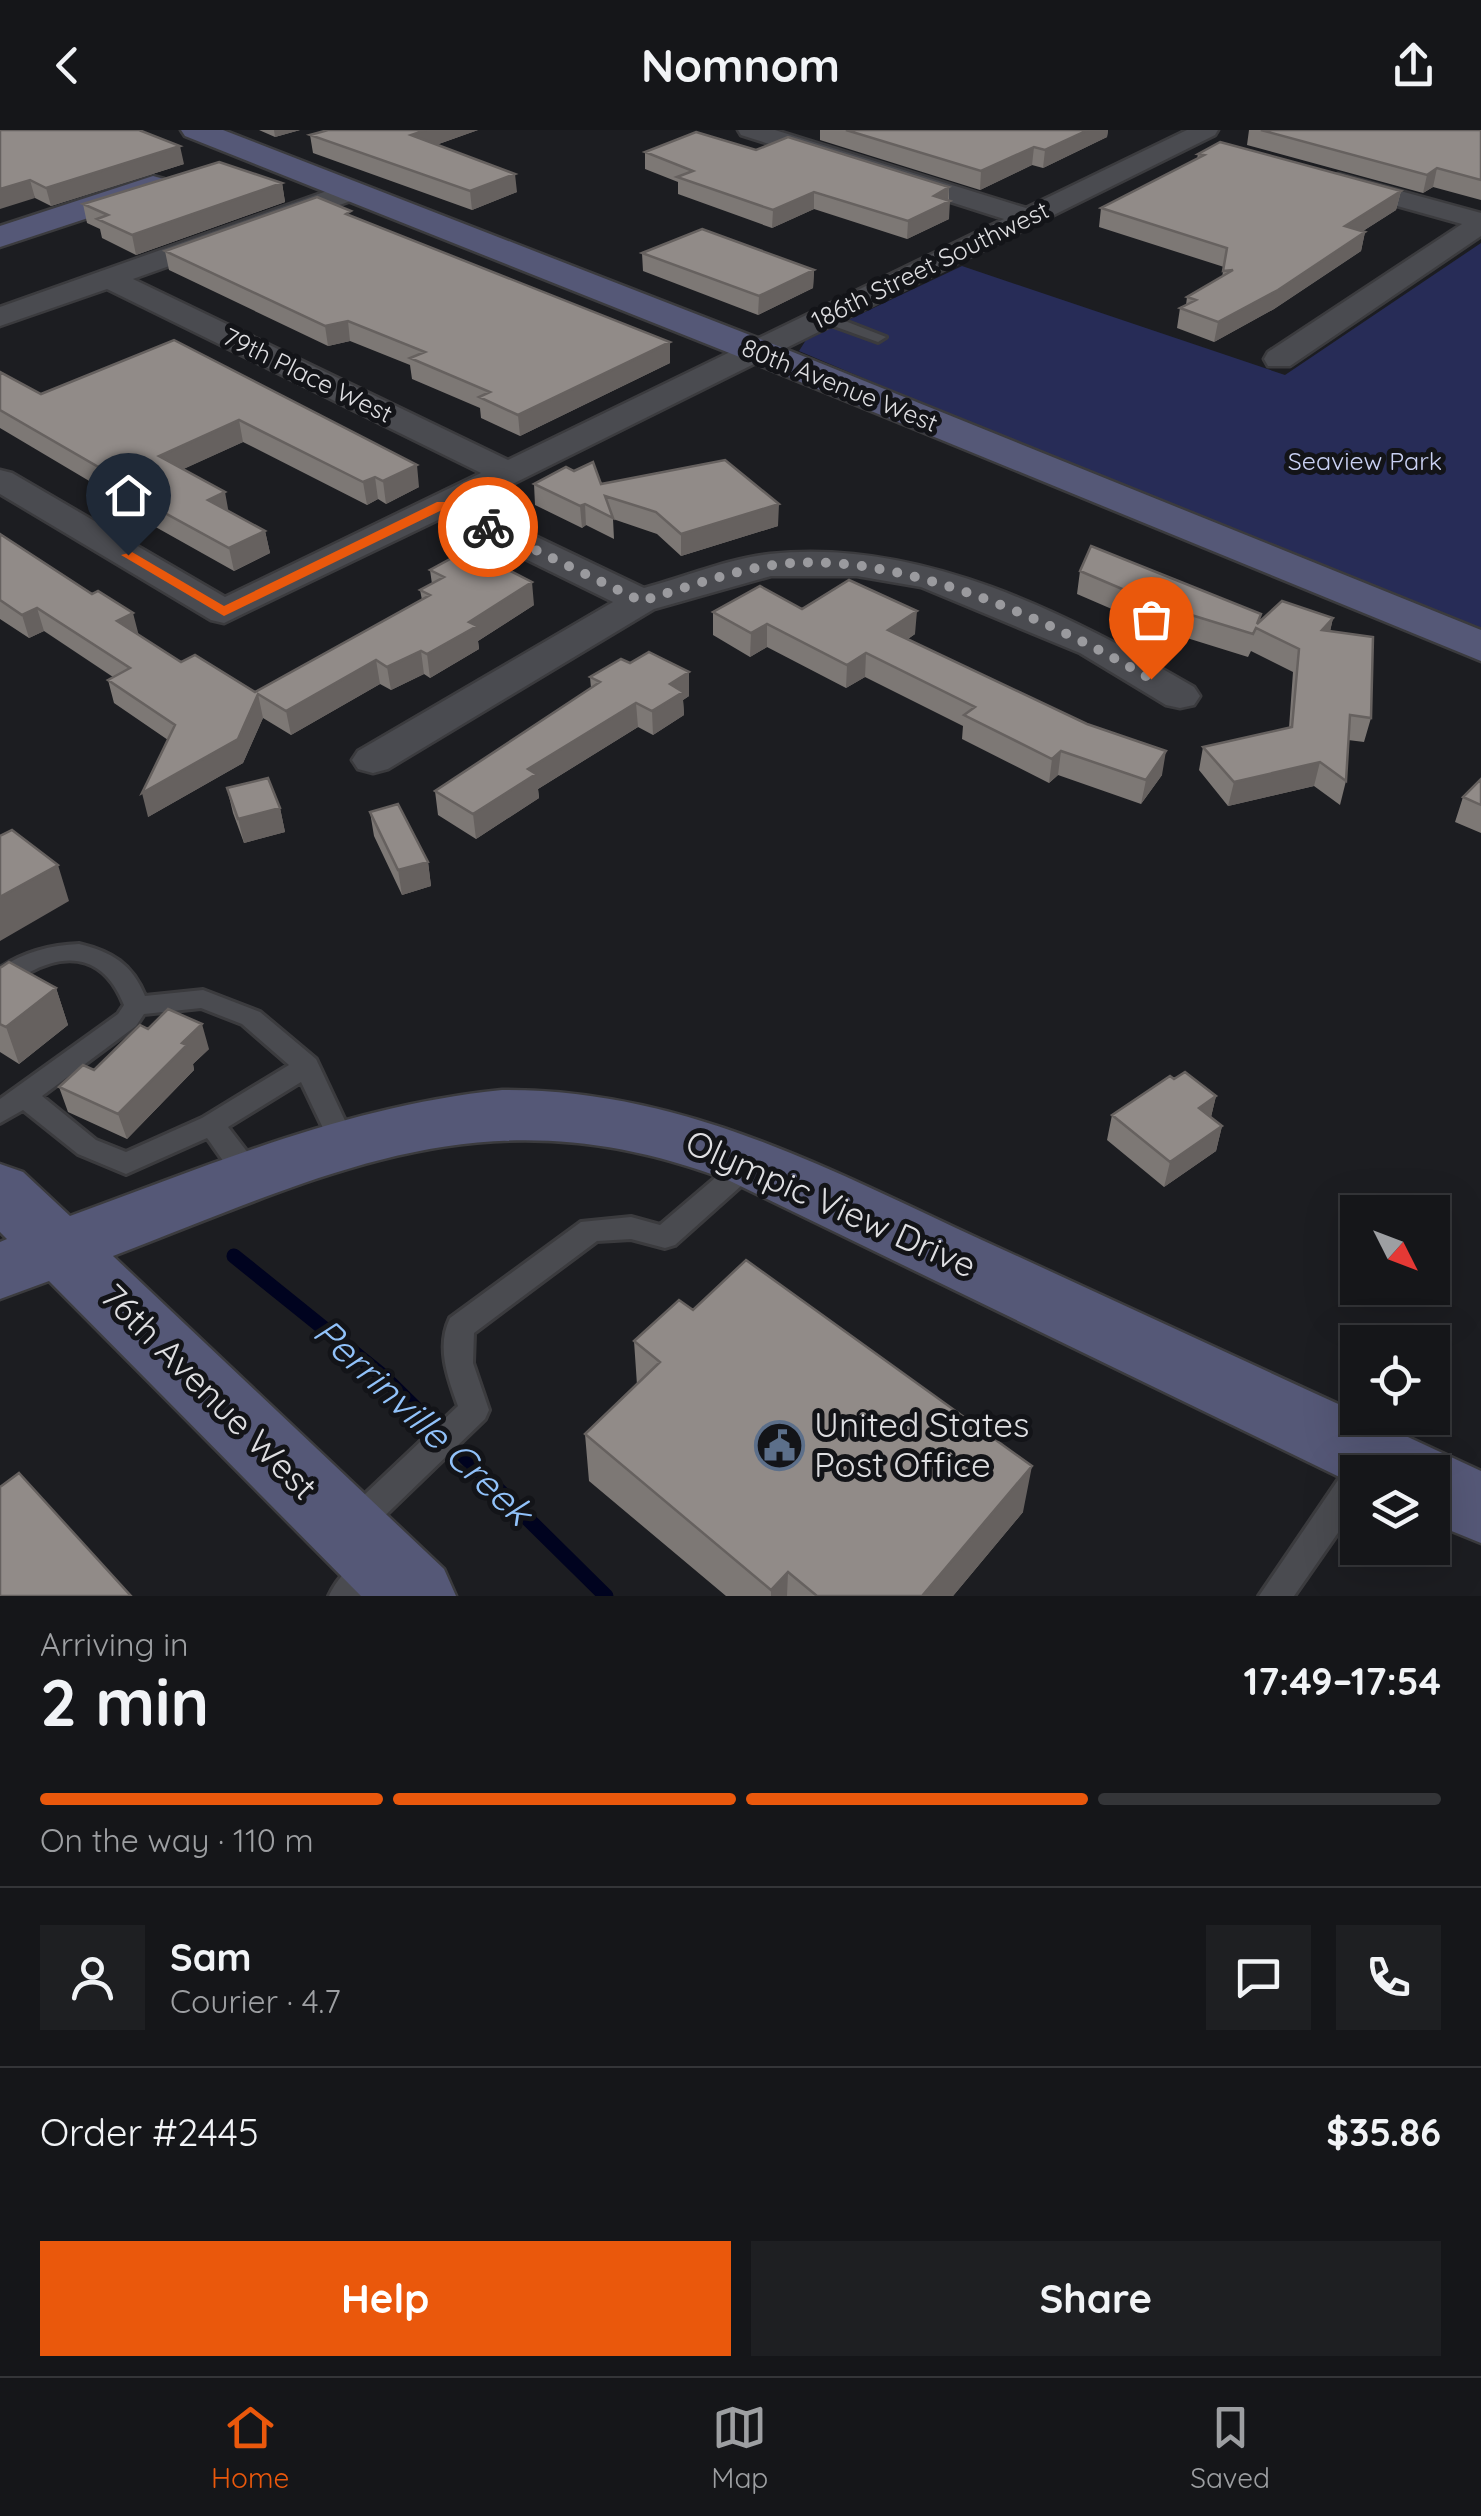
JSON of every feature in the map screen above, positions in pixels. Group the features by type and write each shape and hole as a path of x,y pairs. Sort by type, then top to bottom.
{"street":[{"name":"80th Avenue West","path":"196,130 755,350 1481,647"},
{"path":"762,131 1027,217"},
{"path":"0,238 199,172 315,140"},
{"name":"186th Street Southwest","path":"0,480 224,612 1027,217 1205,140"},
{"path":"1315,176 1481,223"},
{"path":"0,317 350,192"},
{"path":"1279,359 1481,223"},
{"name":"79th Place West","path":"108,278 508,473"},
{"path":"442,505 641,601"},
{"path":"373,760 641,601 769,565 857,565 930,578 1094,646 1180,696"},
{"name":"Olympic View Drive","path":"32,1259 231,1150 343,1144 471,1117 550,1114 657,1129 751,1162 1349,1455"},
{"name":"76th Avenue West","path":"0,1190 32,1259 372,1571"},
{"name":"Olympic View Drive","path":"1450,1497 1481,1508"}],"lane":[{"path":"822,317 878,337"},
{"path":"0,980 49,953 87,953 104,959 128,978 138,1006"},
{"path":"0,1113 127,1020 138,1006 203,999 251,1018 307,1066 343,1144"},
{"path":"24,1096 87,1147 126,1164 231,1150 307,1066"},
{"path":"372,1571 474,1410 458,1363 460,1327 591,1230 631,1228 666,1237 751,1162"},
{"path":"1275,1596 1340,1524"}],"green space":[{"name":"Seaview Park","path":"1481,243 1481,639 799,351 806,340 962,266 1285,375"}],"building":[{"path":"0,130 139,130 180,146 46,188 30,180 0,189"},
{"path":"328,130 426,130 411,135 515,174 470,191 310,135"},
{"path":"846,130 1088,130 1045,150 1034,147 981,171"},
{"path":"1261,130 1481,130 1481,180 1437,168 1427,175"},
{"path":"696,132 756,150 788,137 949,187 934,196 950,201 908,221 814,192 773,210 677,177 693,171 645,152"},
{"path":"1220,142 1401,191 1345,226 1365,232 1278,290 1218,322 1180,308 1196,300 1187,297 1233,270 1223,271 1227,248 1101,208 1204,155 1198,154"},
{"path":"219,162 282,183 132,235 97,219 108,215 83,204"},
{"path":"317,197 351,211 346,214 670,342 518,415 479,397 490,392 410,358 425,352 348,321 325,326 165,251"},
{"path":"702,229 814,270 759,296 642,253"},
{"path":"174,340 417,465 383,481 375,477 363,482 239,420 159,456 225,492 208,500 265,531 229,548 130,494 138,490 0,410 0,372 41,394"},
{"path":"725,460 779,504 681,534 656,512 605,496 613,518 534,484 566,467 574,471 593,462 601,484"},
{"path":"0,534 92,594 98,591 133,613 117,621 181,662 195,655 255,692 430,595 420,590 444,577 430,570 463,552 483,563 489,560 532,582 469,622 477,626 427,654 421,651 387,667 376,660 286,711 258,694 238,739 142,793 175,725 108,680 130,668 37,608 22,615 0,600"},
{"path":"1091,546 1261,614 1257,624 1282,601 1333,618 1322,630 1373,637 1371,718 1350,715 1346,781 1320,762 1234,782 1203,747 1292,727 1299,649 1256,628 1253,634 1162,606 1080,571"},
{"path":"849,580 917,611 888,630 1087,724 1166,751 1146,780 1061,751 1052,759 964,715 975,707 866,653 847,665 767,624 751,633 713,612 760,586 802,609"},
{"path":"649,652 689,672 670,684 683,692 652,711 636,703 528,769 536,774 473,814 435,791 600,682 590,677 621,659 630,663"},
{"path":"268,778 280,808 238,819 227,788"},
{"path":"1481,779 1481,805 1463,797"},
{"path":"398,804 428,862 398,870 370,812"},
{"path":"12,830 58,865 0,897 0,836"},
{"path":"9,962 56,988 6,1027 0,1024 0,968"},
{"path":"168,1009 202,1024 182,1043 187,1045 118,1114 59,1087 83,1065 94,1070 140,1025 148,1029"},
{"path":"1185,1072 1216,1096 1199,1108 1222,1126 1170,1162 1112,1115 1170,1076 1174,1079"},
{"name":"United States Post Office","path":"746,1260 1032,1466 922,1596 817,1596 788,1572 771,1590 585,1434 660,1362 634,1341 679,1300 693,1310"},
{"path":"19,1473 131,1596 0,1596 0,1487"}],"waterway":[{"name":"Perrinville Creek","path":"234,1256 383,1376 606,1596"}],"way so far":[{"path":"488,527 641,601 769,565 857,565 930,578 1094,646 1151,679"}],"place":[{"name":"United States Post Office","path":"779,1445"}],"route":[{"path":"128,555 224,612 442,505 488,527"}]}
